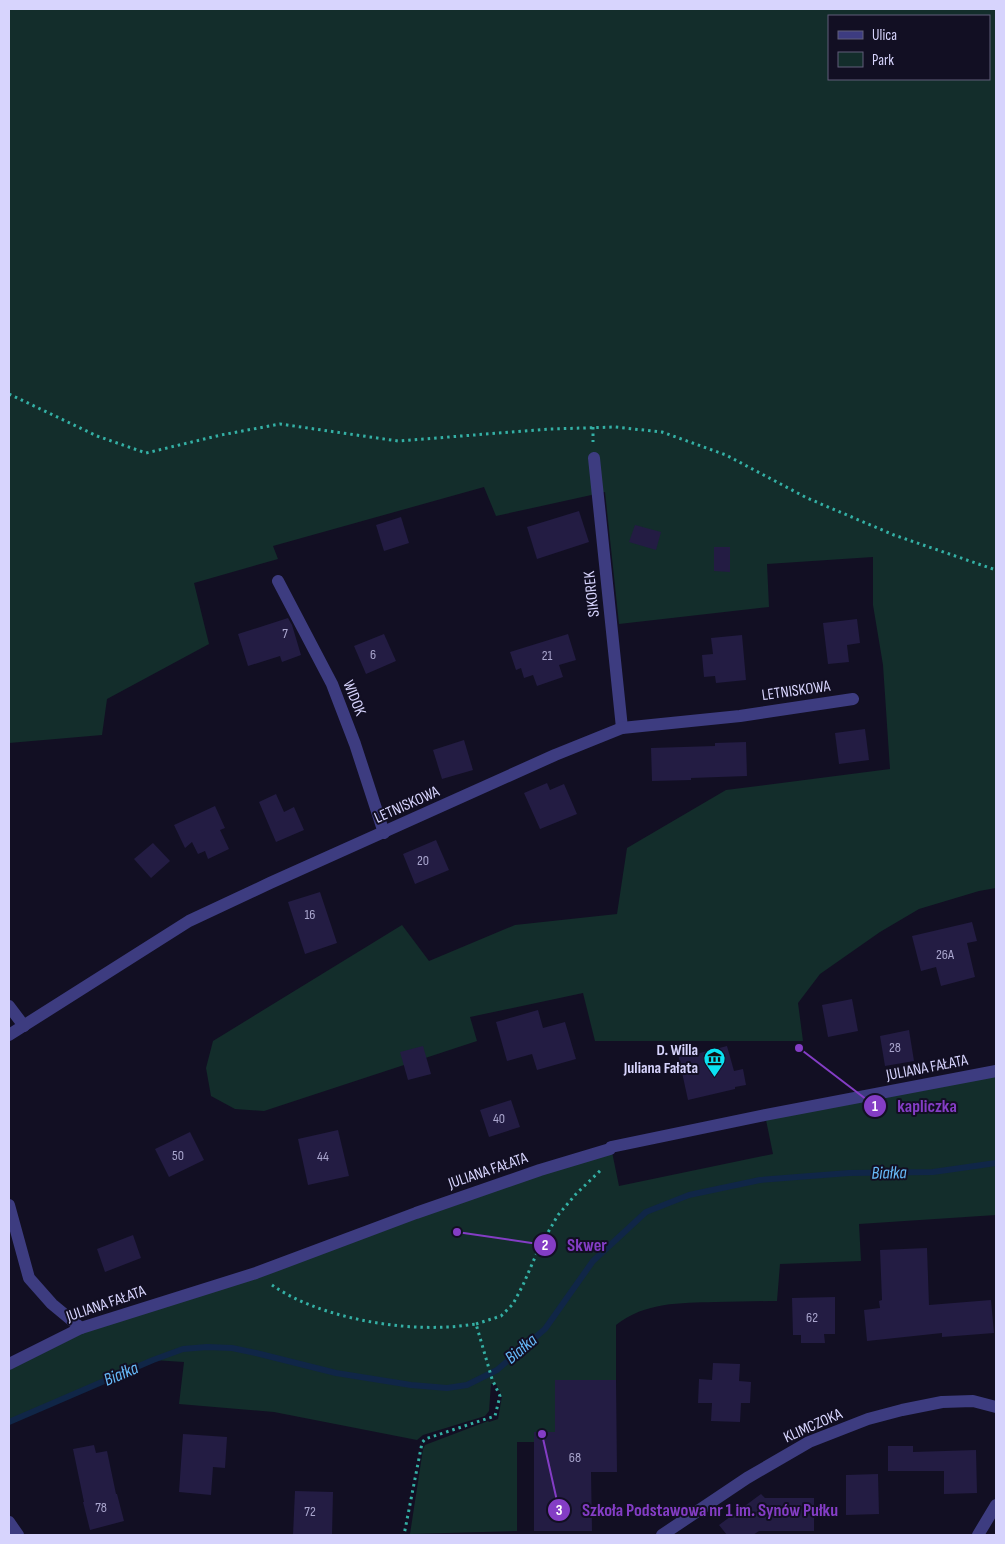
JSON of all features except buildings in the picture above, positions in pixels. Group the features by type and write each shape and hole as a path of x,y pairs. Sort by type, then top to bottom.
{"street":[{"name":"SIKOREK","path":"594,458 622,728"},
{"name":"WIDOK","path":"278,581 332,684 355,744 384,833"},
{"name":"LETNISKOWA","path":"9,1036 189,921 270,882 384,833 555,755 622,728 740,716 852,699"},
{"path":"9,1006 24,1026"},
{"name":"JULIANA FAŁATA","path":"9,1364 81,1328 256,1273 416,1213 540,1170 610,1149 611,1146 765,1114 996,1071"},
{"path":"9,1210 29,1278 52,1304 81,1328"},
{"name":"KLIMCZOKA","path":"662,1535 747,1478 809,1442 868,1419 942,1402 973,1401 996,1407"},
{"path":"978,1535 996,1505"},
{"path":"9,1522 18,1535"}],"path":[{"path":"9,394 97,436 146,453 221,435 280,424 398,441 550,429 616,427 662,432 726,455 808,498 894,535 996,570"},
{"path":"256,1273 286,1295 333,1314 374,1322 445,1327 476,1324 502,1316 512,1304 523,1285 539,1248 558,1215 576,1194 600,1172 605,1165 610,1149"},
{"path":"404,1535 422,1442 425,1439 495,1416 500,1396 489,1369 476,1324"}],"green space":[{"path":"9,9 996,9 996,888 979,891 919,909 880,932 820,974 798,1003 803,1041 595,1041 583,993 470,1017 477,1041 264,1111 235,1109 211,1096 206,1068 213,1041 402,925 429,961 515,925 617,914 627,848 726,790 890,769 883,665 873,605 873,557 767,564 769,607 619,624 605,492 496,516 484,487 273,546 278,559 194,583 209,644 107,699 102,735 9,743"},
{"path":"996,1071 996,1215 859,1224 861,1261 780,1264 777,1301 702,1302 663,1305 627,1317 616,1325 616,1380 555,1380 555,1432 534,1432 534,1442 517,1442 517,1531 410,1534 425,1445 498,1419 502,1396 496,1384 491,1384 489,1411 485,1416 423,1435 417,1440 274,1412 179,1404 184,1362 153,1360 9,1421 9,1364 81,1328 611,1147 619,1186 773,1154 765,1115"}],"waterway":[{"name":"Białka","path":"9,1422 153,1360 183,1349 207,1347 232,1348 336,1373 411,1385 447,1388 467,1385 497,1370 545,1329 593,1261 646,1212 689,1195 760,1180 849,1173 933,1172 996,1163"}],"place":[{"name":"kapliczka","path":"799,1048"},
{"name":"D. Willa Juliana Fałata","path":"714,1078"},
{"name":"Skwer","path":"457,1232"},
{"name":"Szkoła Podstawowa nr 1 im. Synów Pułku","path":"542,1434"}]}
